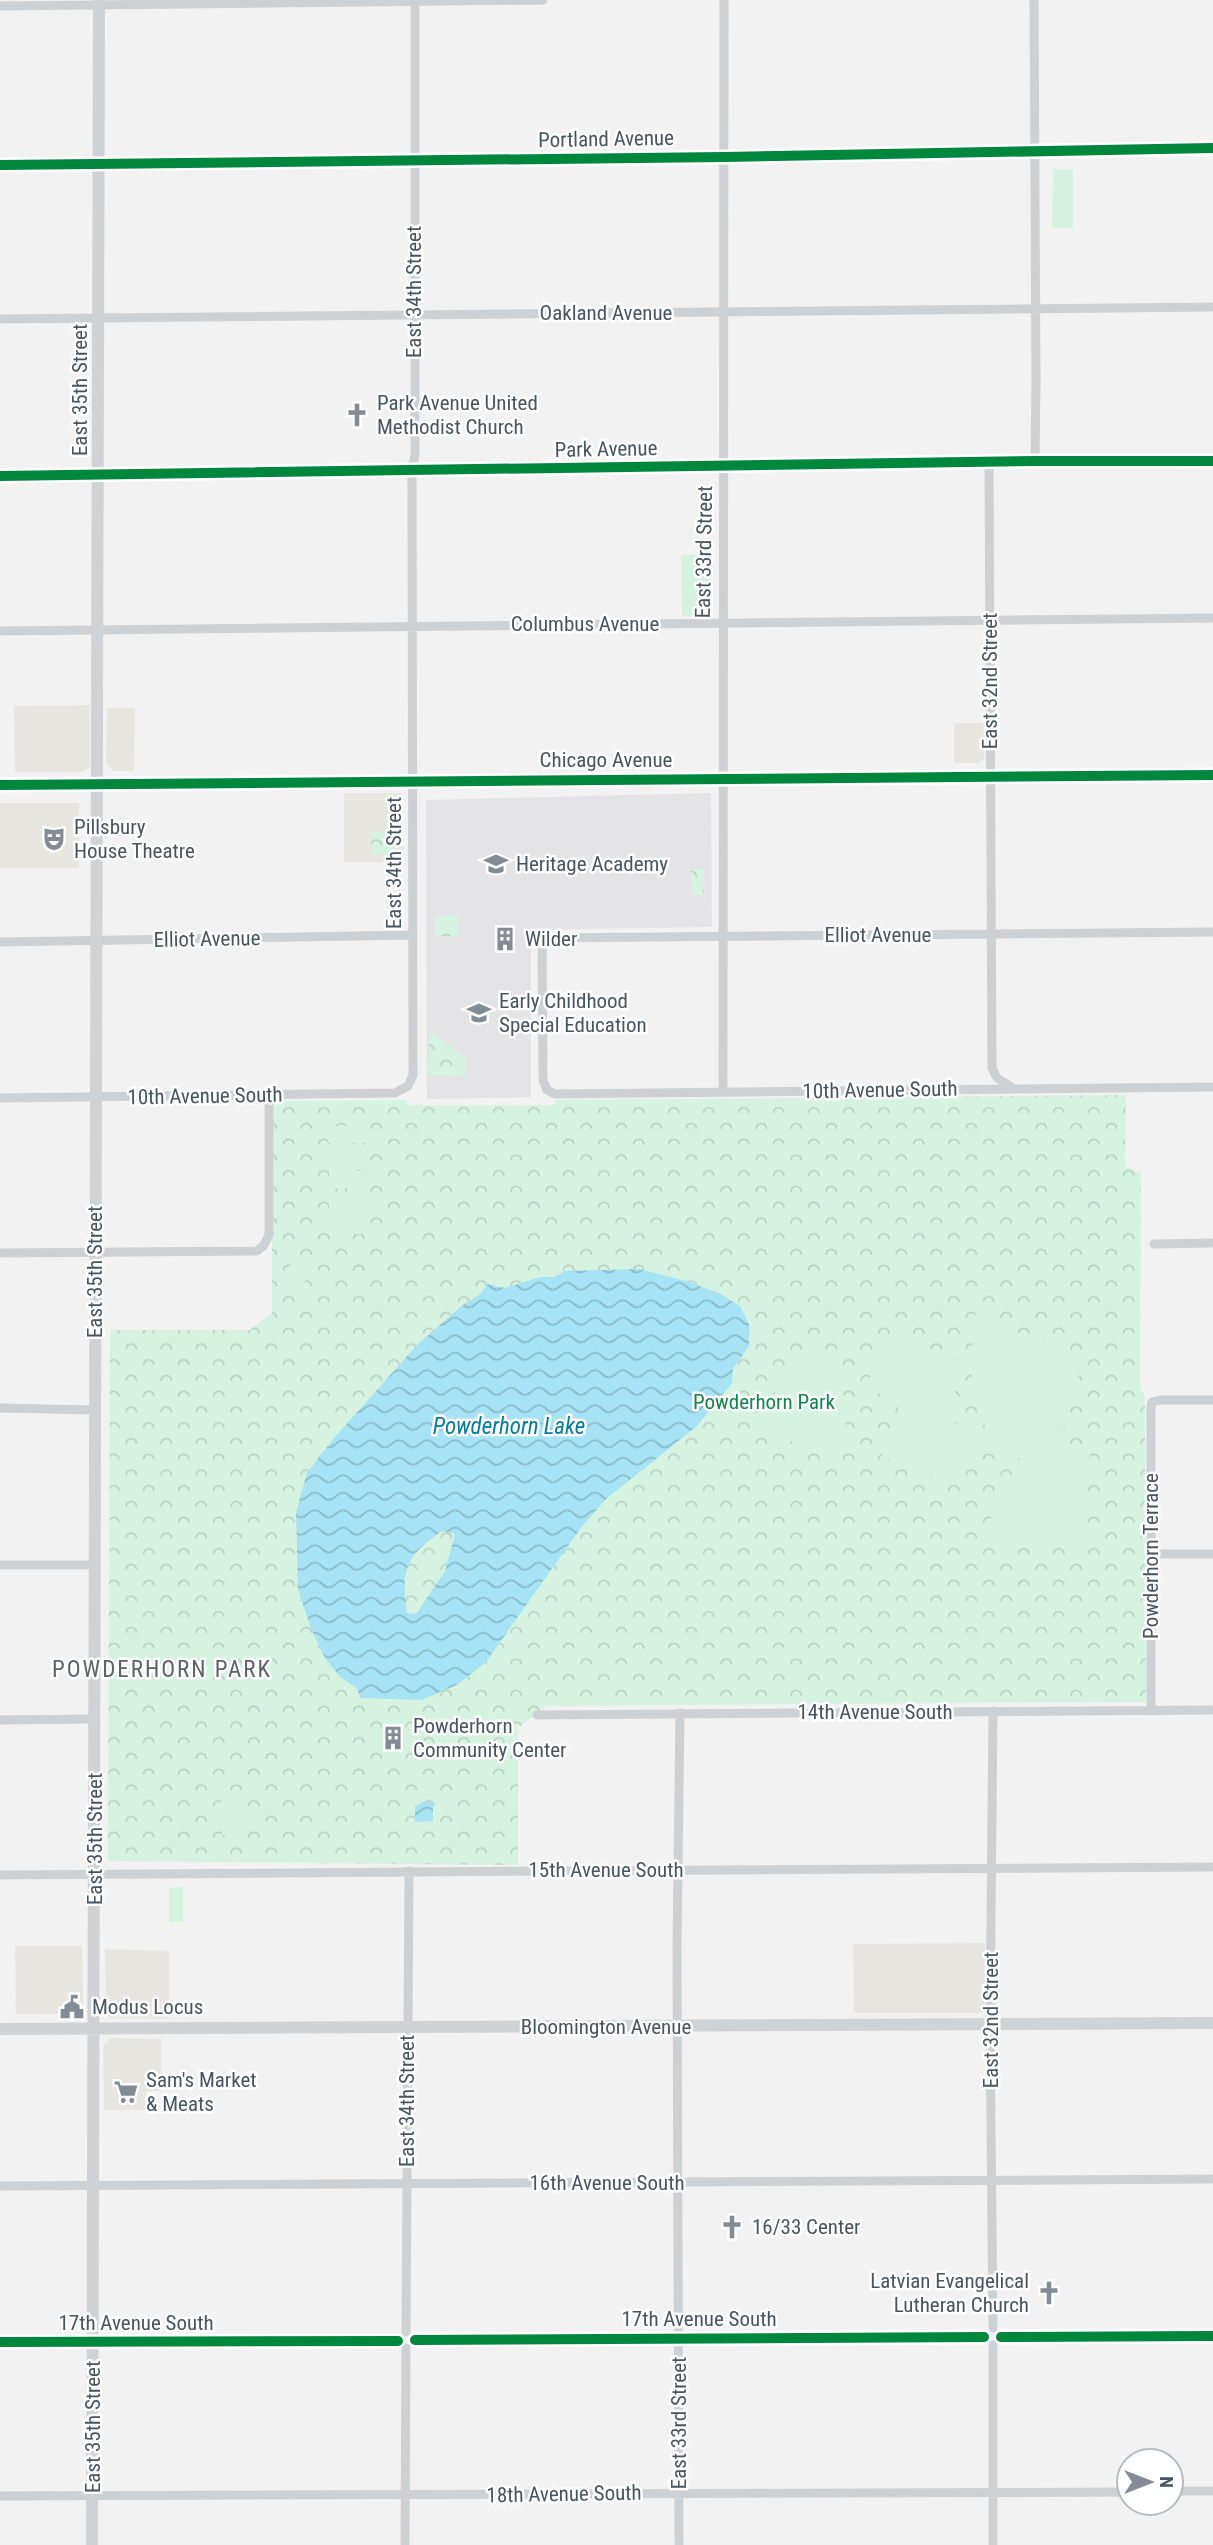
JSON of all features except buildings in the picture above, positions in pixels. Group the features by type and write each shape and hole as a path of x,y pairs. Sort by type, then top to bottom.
{"street":[{"path":"0,6 99,2 543,0"},
{"name":"East 33rd Street","path":"723,1092 724,0"},
{"path":"1034,0 1035,461"},
{"name":"East 34th Street","path":"408,1086 413,1075 412,471 415,454 415,1"},
{"name":"East 35th Street","path":"92,2545 99,2"},
{"name":"Portland Avenue","path":"0,165 724,158 1213,148"},
{"name":"Oakland Avenue","path":"0,319 1213,307"},
{"name":"Park Avenue","path":"0,476 1035,461 1213,461"},
{"name":"East 32nd Street","path":"989,462 992,1068"},
{"name":"Columbus Avenue","path":"0,631 1213,618"},
{"name":"Chicago Avenue","path":"0,785 1213,775"},
{"name":"Elliot Avenue","path":"547,1090 543,1080 542,938 1213,932"},
{"name":"Elliot Avenue","path":"0,942 413,935"},
{"path":"992,1068 1003,1083 1016,1088"},
{"path":"979,1088 992,1068"},
{"name":"10th Avenue South","path":"0,1098 395,1093 408,1086"},
{"name":"10th Avenue South","path":"547,1090 555,1094 1213,1087"},
{"path":"0,1253 257,1251 269,1235 269,1096"},
{"path":"1154,1244 1213,1243"},
{"name":"Powderhorn Terrace","path":"1151,1710 1152,1402 1213,1400"},
{"path":"0,1408 95,1410"},
{"path":"1152,1554 1213,1554"},
{"path":"0,1565 95,1565"},
{"name":"14th Avenue South","path":"537,1715 1213,1710"},
{"name":"East 32nd Street","path":"993,1711 990,2024 993,2328"},
{"name":"East 33rd Street","path":"680,1713 680,2545"},
{"path":"0,1720 95,1719"},
{"name":"15th Avenue South","path":"0,1875 1213,1867"},
{"name":"East 34th Street","path":"406,2332 409,1871"},
{"name":"Bloomington Avenue","path":"0,2029 1213,2023"},
{"name":"16th Avenue South","path":"0,2186 1213,2179"},
{"path":"993,2328 998,2330 1001,2337 999,2343 993,2345 986,2342 984,2337 986,2331 993,2328"},
{"path":"402,2345 413,2345 415,2340 412,2334 401,2334 405,2545"},
{"path":"1001,2337 1213,2336"},
{"name":"17th Avenue South","path":"415,2340 984,2337"},
{"name":"17th Avenue South","path":"0,2342 402,2345"},
{"path":"993,2345 993,2545"},
{"name":"18th Avenue South","path":"0,2496 1115,2491"},
{"path":"1185,2491 1213,2491"}],"shaded area":[{"path":"90,705 90,765 87,769 83,772 15,772 14,706"},
{"path":"107,708 135,708 134,771 113,771 106,763"},
{"path":"954,723 984,723 984,757 980,763 954,763"},
{"path":"344,793 402,795 403,862 344,862"},
{"name":"Early Childhood Special Education","path":"711,793 712,927 531,930 531,1097 427,1099 426,800"},
{"path":"0,803 79,803 79,868 0,868"},
{"path":"985,1943 985,2007 980,2013 854,2013 853,1944"},
{"path":"15,1946 82,1946 83,2014 16,2014"},
{"path":"105,1949 169,1951 169,2019 110,2018 106,2015"},
{"path":"111,2038 161,2039 161,2091 146,2091 145,2110 104,2110 103,2046"}],"green space":[{"path":"1053,169 1073,169 1073,228 1052,228"},
{"path":"681,555 711,555 710,616 682,616"},
{"path":"394,831 394,855 372,855 371,832"},
{"path":"691,869 704,869 704,895 692,895"},
{"path":"458,915 458,936 435,936 435,916"},
{"path":"429,1034 435,1034 466,1058 466,1076 428,1075"},
{"name":"Powderhorn Park","path":"1126,1095 1125,1166 1141,1173 1140,1388 1145,1397 1146,1702 547,1706 518,1728 518,1865 108,1861 110,1334 111,1330 250,1330 272,1313 272,1107 276,1101 406,1100 407,1105 555,1105 555,1100"},
{"path":"328,1126 365,1126 365,1143 328,1143"},
{"path":"366,1148 366,1166 329,1166 328,1149"},
{"path":"329,1171 366,1171 366,1188 329,1189"},
{"path":"329,1194 366,1194 366,1211 329,1211"},
{"path":"329,1217 366,1217 366,1234 329,1234"},
{"path":"290,1265 309,1272 300,1292 283,1290"},
{"path":"975,1314 1077,1359 1081,1368 1056,1453 1090,1451 1083,1539 1073,1548 985,1544 994,1505 1015,1469 1028,1463 1010,1453 978,1418 971,1367"},
{"path":"885,1335 965,1363 946,1417 866,1389"},
{"path":"816,1343 835,1371 844,1396 842,1456 763,1433 756,1416"},
{"path":"900,1404 981,1432 961,1486 882,1456"},
{"path":"221,1797 244,1797 244,1834 222,1835"},
{"path":"183,1887 183,1922 169,1922 169,1888"}],"water":[{"name":"Powderhorn Lake","path":"640,1269 719,1293 740,1306 749,1324 749,1346 733,1369 732,1383 697,1426 606,1499 580,1529 486,1662 457,1685 421,1700 360,1698 357,1688 340,1677 325,1658 311,1629 298,1589 296,1512 307,1473 334,1438 417,1345 460,1307 479,1295 488,1284 505,1288 541,1277 554,1277 565,1271","holes":["442,1531 455,1534 445,1571 416,1614 407,1613 405,1585 408,1565 420,1548"]},
{"path":"423,1802 433,1802 433,1821 415,1822 415,1806"}],"cycle path":[{"path":"0,165 724,157 1213,148"},
{"path":"0,476 1035,461 1213,461"},
{"path":"0,785 1213,775"},
{"path":"1001,2337 1213,2336"},
{"path":"415,2340 984,2337"},
{"path":"0,2342 398,2341"}],"place":[{"name":"Park Avenue United Methodist Church","path":"357,415"},
{"name":"Pillsbury House Theatre","path":"54,839"},
{"name":"Heritage Academy","path":"496,864"},
{"name":"Wilder","path":"505,939"},
{"name":"Early Childhood Special Education","path":"479,1013"},
{"name":"Powderhorn Community Center","path":"393,1738"},
{"name":"Modus Locus","path":"72,2007"},
{"name":"Sam's Market & Meats","path":"126,2092"},
{"name":"16/33 Center","path":"732,2227"},
{"name":"Latvian Evangelical Lutheran Church","path":"1049,2293"}],"district":[{"name":"POWDERHORN PARK","path":"162,1669"}]}
